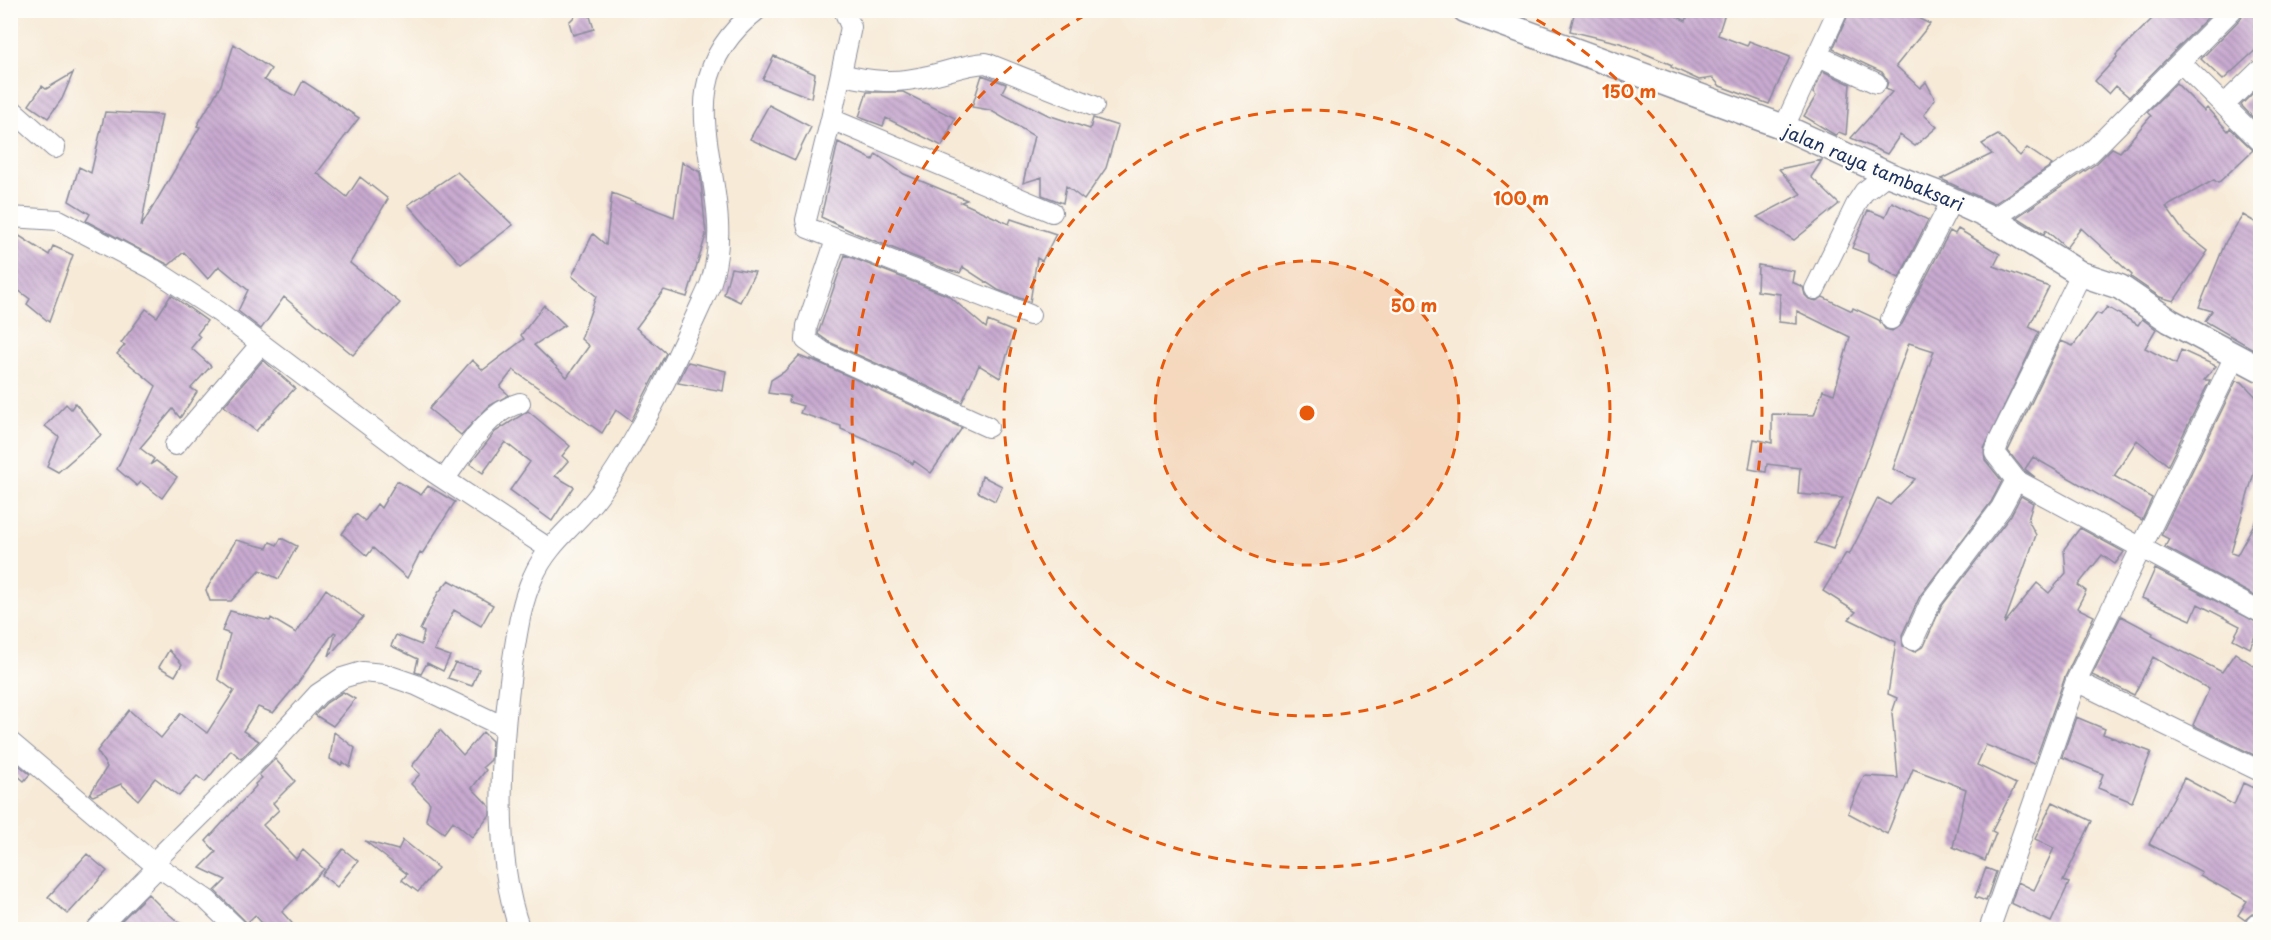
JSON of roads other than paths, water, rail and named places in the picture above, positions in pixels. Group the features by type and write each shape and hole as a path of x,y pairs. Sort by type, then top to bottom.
{"street":[{"path":"520,930 511,905 506,874 504,727 523,603 548,548 602,491 642,428 710,285 718,262 720,235 703,119 705,89 712,67 725,44 757,10"},
{"path":"844,10 851,27 806,220 808,228 1030,315"},
{"name":"jalan raya tambaksari","path":"1465,10 1784,127 1887,174 1952,200 1994,219 2081,274 2120,287 2170,321 2260,369"},
{"path":"1784,127 1838,10"},
{"path":"1994,219 2090,153 2232,10"},
{"path":"1817,55 1876,83"},
{"path":"841,74 872,82 895,82 928,76 970,64 986,63 1094,106"},
{"path":"2181,63 2260,141"},
{"path":"2225,104 2260,70"},
{"path":"10,108 55,148"},
{"path":"831,119 1052,212"},
{"path":"1815,290 1858,201 1864,192 1887,174"},
{"path":"1892,319 1952,200"},
{"path":"10,216 58,220 153,269 219,312 415,460 548,548"},
{"path":"836,240 807,326 806,340 824,352 988,427"},
{"path":"2081,274 1995,453 2016,480 2260,612"},
{"path":"175,445 261,344"},
{"path":"1989,930 2076,681 2235,356"},
{"path":"445,478 500,412 520,403"},
{"path":"1913,640 1931,601 2001,508 2016,480"},
{"path":"96,930 318,694 342,678 362,672 384,674 416,685 504,727"},
{"path":"2076,681 2260,771"},
{"path":"10,742 156,865 207,900 238,930"}]}
